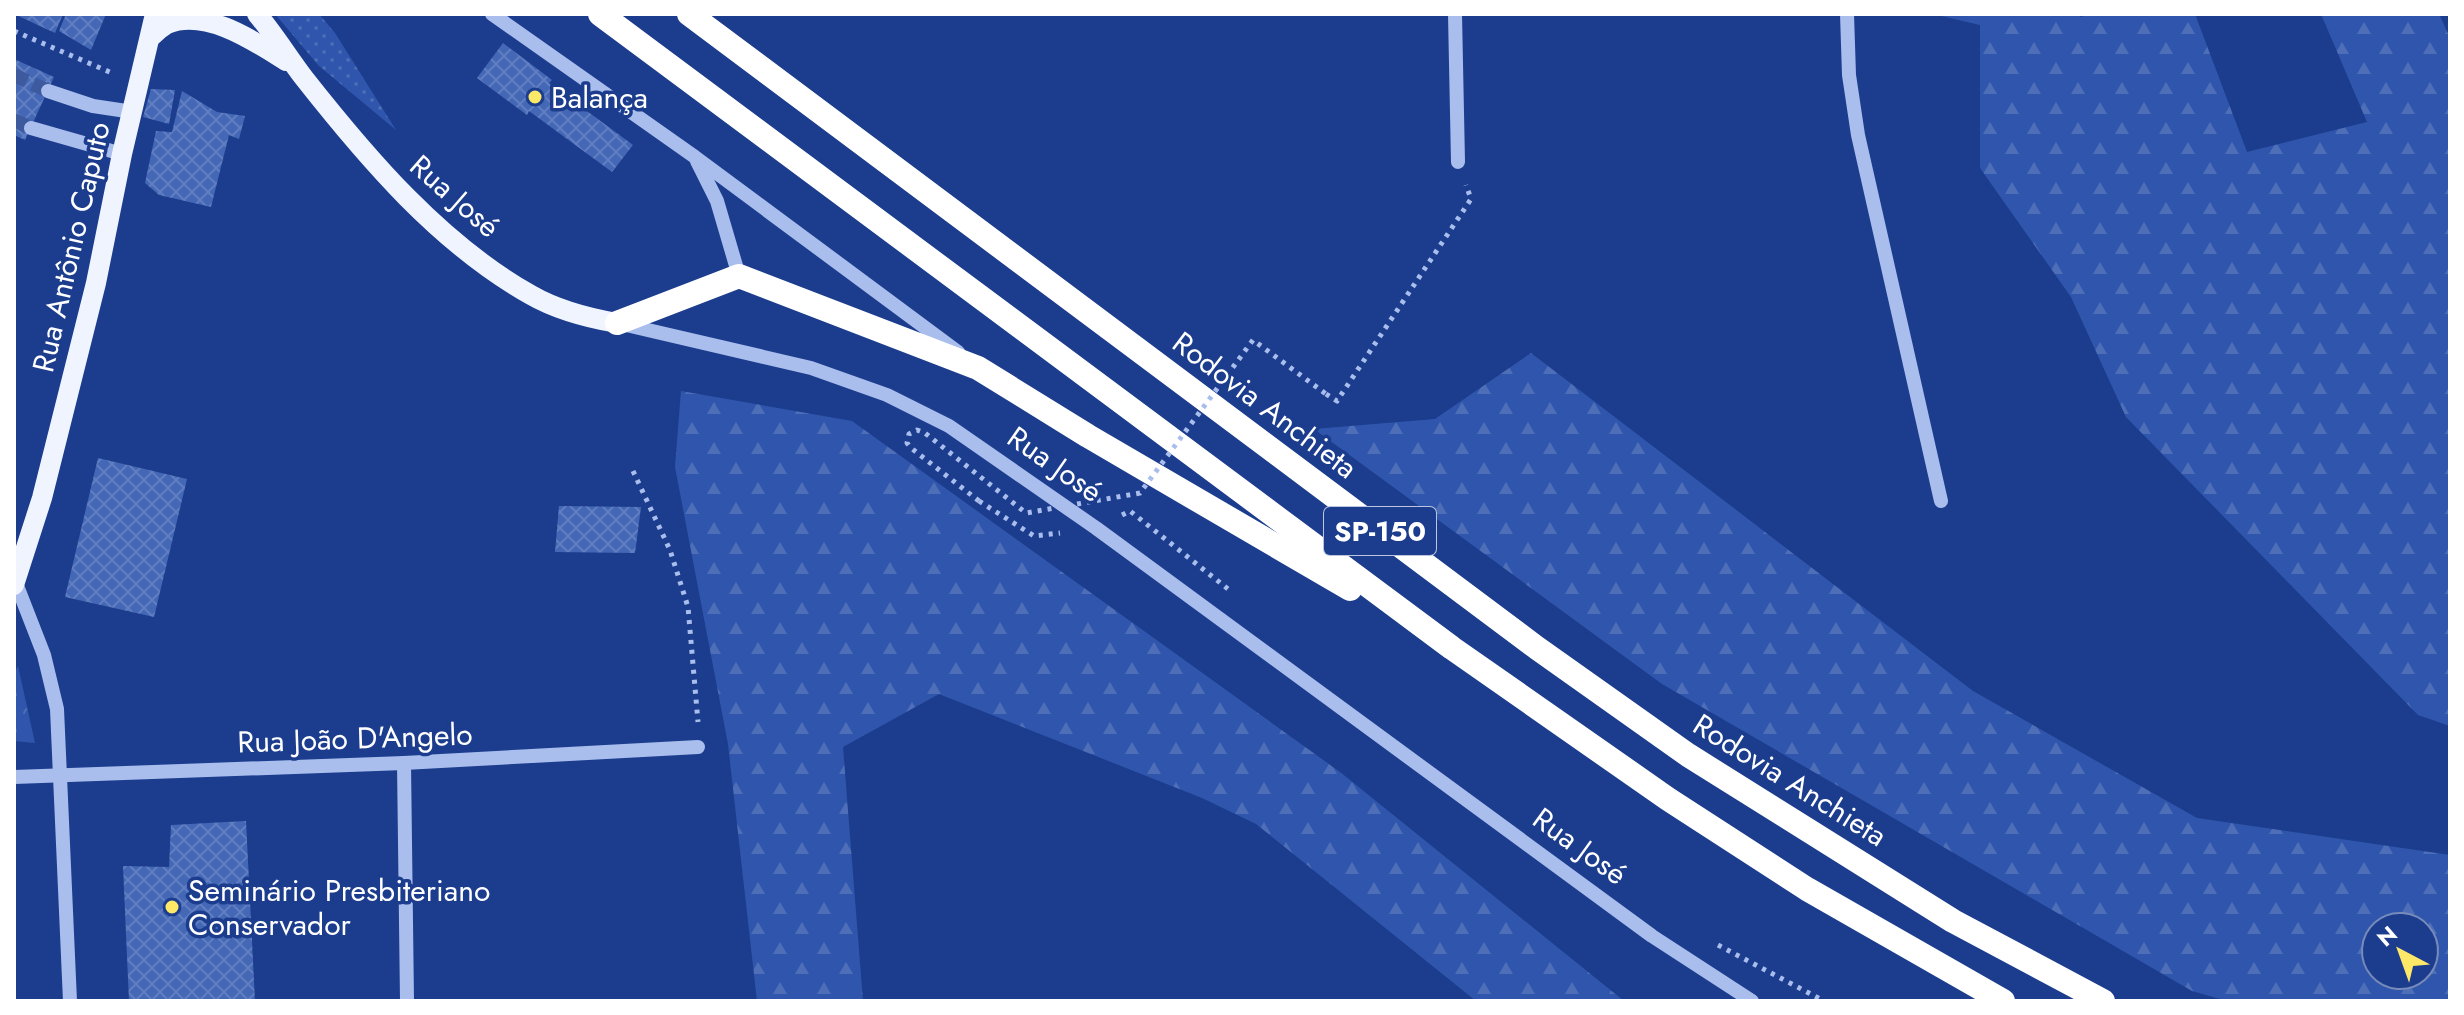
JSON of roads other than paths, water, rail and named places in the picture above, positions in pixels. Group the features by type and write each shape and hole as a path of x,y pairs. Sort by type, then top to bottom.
{"highway":[{"name":"SP-150","path":"600,14 1452,648 1668,799 1807,889 2003,1001"},
{"name":"Rodovia Anchieta","path":"689,14 1537,648 1688,755 1953,921 2103,1001"},
{"path":"617,323 739,276 978,368 1452,648"}],"main road":[{"name":"Rua Antônio Caputo","path":"15,581 42,498 88,314 155,14"},
{"name":"Rua José","path":"257,14 296,67 396,187 445,232 532,296 586,317 617,323"},
{"name":"Rua José","path":"152,36 167,24 189,20 212,23 258,43 296,67"}],"street":[{"path":"492,14 695,157 978,368"},
{"path":"1455,14 1458,162"},
{"path":"1847,14 1849,75 1858,135 1941,501"},
{"path":"48,91 93,106 133,112"},
{"path":"31,128 122,154"},
{"path":"695,157 717,201 739,276"},
{"name":"Rua José","path":"617,323 811,368 887,395 949,426 1096,528 1652,936 1752,1001"},
{"path":"15,581 44,655 57,709 70,1001"},
{"name":"Rua João D'Angelo","path":"14,777 404,763 698,747"},
{"path":"404,763 407,1001"}],"tunnel":[{"path":"14,75 48,91"},
{"path":"14,120 31,128"}],"place":[{"name":"Balança","path":"535,97"},
{"name":"Seminário Presbiteriano Conservador","path":"172,907"}]}
